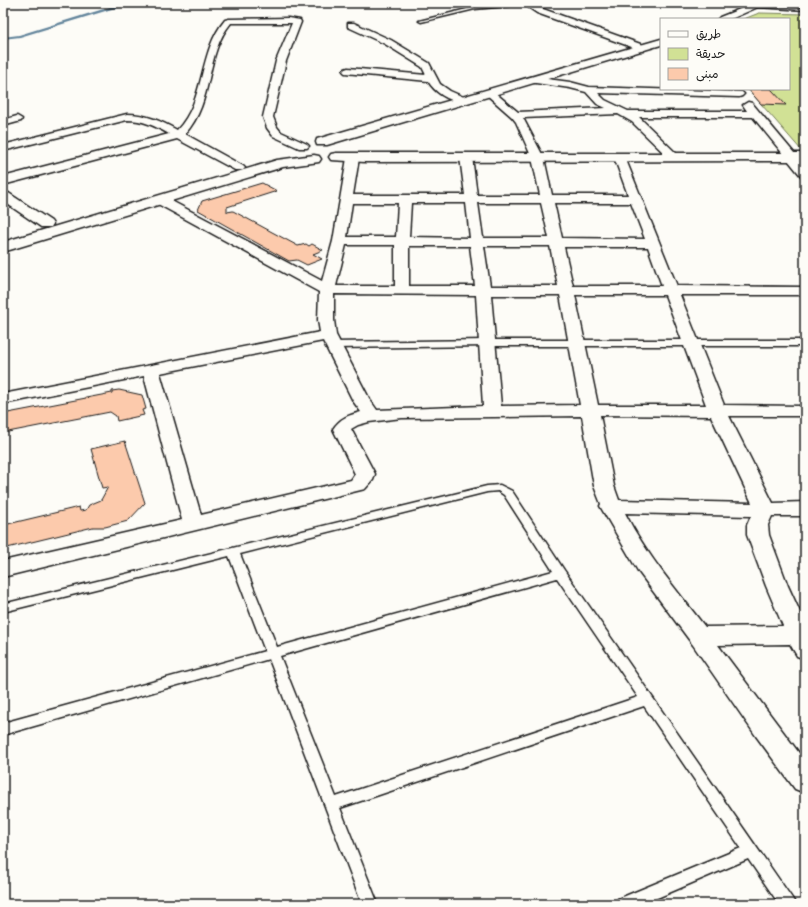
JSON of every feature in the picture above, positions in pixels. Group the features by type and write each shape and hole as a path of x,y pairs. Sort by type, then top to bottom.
{"main road":[{"path":"726,18 759,5"},
{"path":"3,247 282,163 314,159 462,100 655,45"},
{"path":"3,237 238,168 301,147 322,142 382,157 798,157"},
{"path":"301,147 299,153 302,156 314,159"}],"street":[{"path":"526,3 547,14 655,45"},
{"path":"3,181 181,132 194,117 201,98 209,57 228,21 296,21 297,24 281,61 268,117 272,128 277,134 301,147"},
{"path":"351,26 388,42 426,65 432,78 440,89 462,100"},
{"path":"348,71 432,78"},
{"path":"532,80 570,85 588,90 737,92 755,114 798,157 805,173"},
{"path":"588,90 601,102 636,120 674,157"},
{"path":"490,93 516,115 527,133 538,158 578,343 604,486 610,506 620,526 646,566 805,781"},
{"path":"144,108 238,168"},
{"path":"516,115 623,112 755,114"},
{"path":"3,148 127,117 147,118 181,132"},
{"path":"3,123 17,120"},
{"path":"344,148 347,199 340,241 327,290 326,320 330,340 362,401 373,416"},
{"path":"466,157 483,290 492,412"},
{"path":"620,158 651,243 717,410 766,510"},
{"path":"3,195 46,224"},
{"path":"347,199 635,199"},
{"path":"402,291 402,242 405,199"},
{"path":"160,200 327,290 805,291"},
{"path":"340,241 651,243"},
{"path":"3,399 151,370 330,340"},
{"path":"151,370 193,524"},
{"path":"3,569 358,485 363,480 365,474 342,429 343,425 349,421 373,416 402,413 591,410 805,411"},
{"path":"610,506 766,510 805,509"},
{"path":"699,636 803,640 763,552 756,528 757,522 766,510"}],"lane":[{"path":"421,21 475,8 526,3"},
{"path":"759,5 805,9"},
{"path":"330,340 488,343 805,343"},
{"path":"3,608 487,488 504,490 788,904"},
{"path":"233,551 370,904"},
{"path":"3,729 560,573"},
{"path":"331,804 647,700"},
{"path":"624,904 751,851"}],"green space":[{"path":"759,13 805,14 805,151 802,151 749,90 790,90 790,18 746,18"}],"building":[{"path":"749,90 772,90 786,105 761,104"},
{"path":"262,183 277,191 227,207 227,212 233,211 298,246 306,244 309,246 312,244 323,250 313,254 322,259 307,265 297,260 289,261 198,210 202,201"},
{"path":"119,390 142,395 146,409 142,410 144,415 117,421 116,416 110,412 3,433 3,412 7,411 8,413 112,393 112,391"},
{"path":"125,441 145,503 128,521 105,527 93,527 3,549 3,534 6,533 4,525 79,507 80,511 86,510 89,505 101,500 108,487 102,488 91,449"}],"waterway":[{"path":"3,38 19,36 111,8 137,3"},
{"path":"237,3 276,6 332,3"}]}
